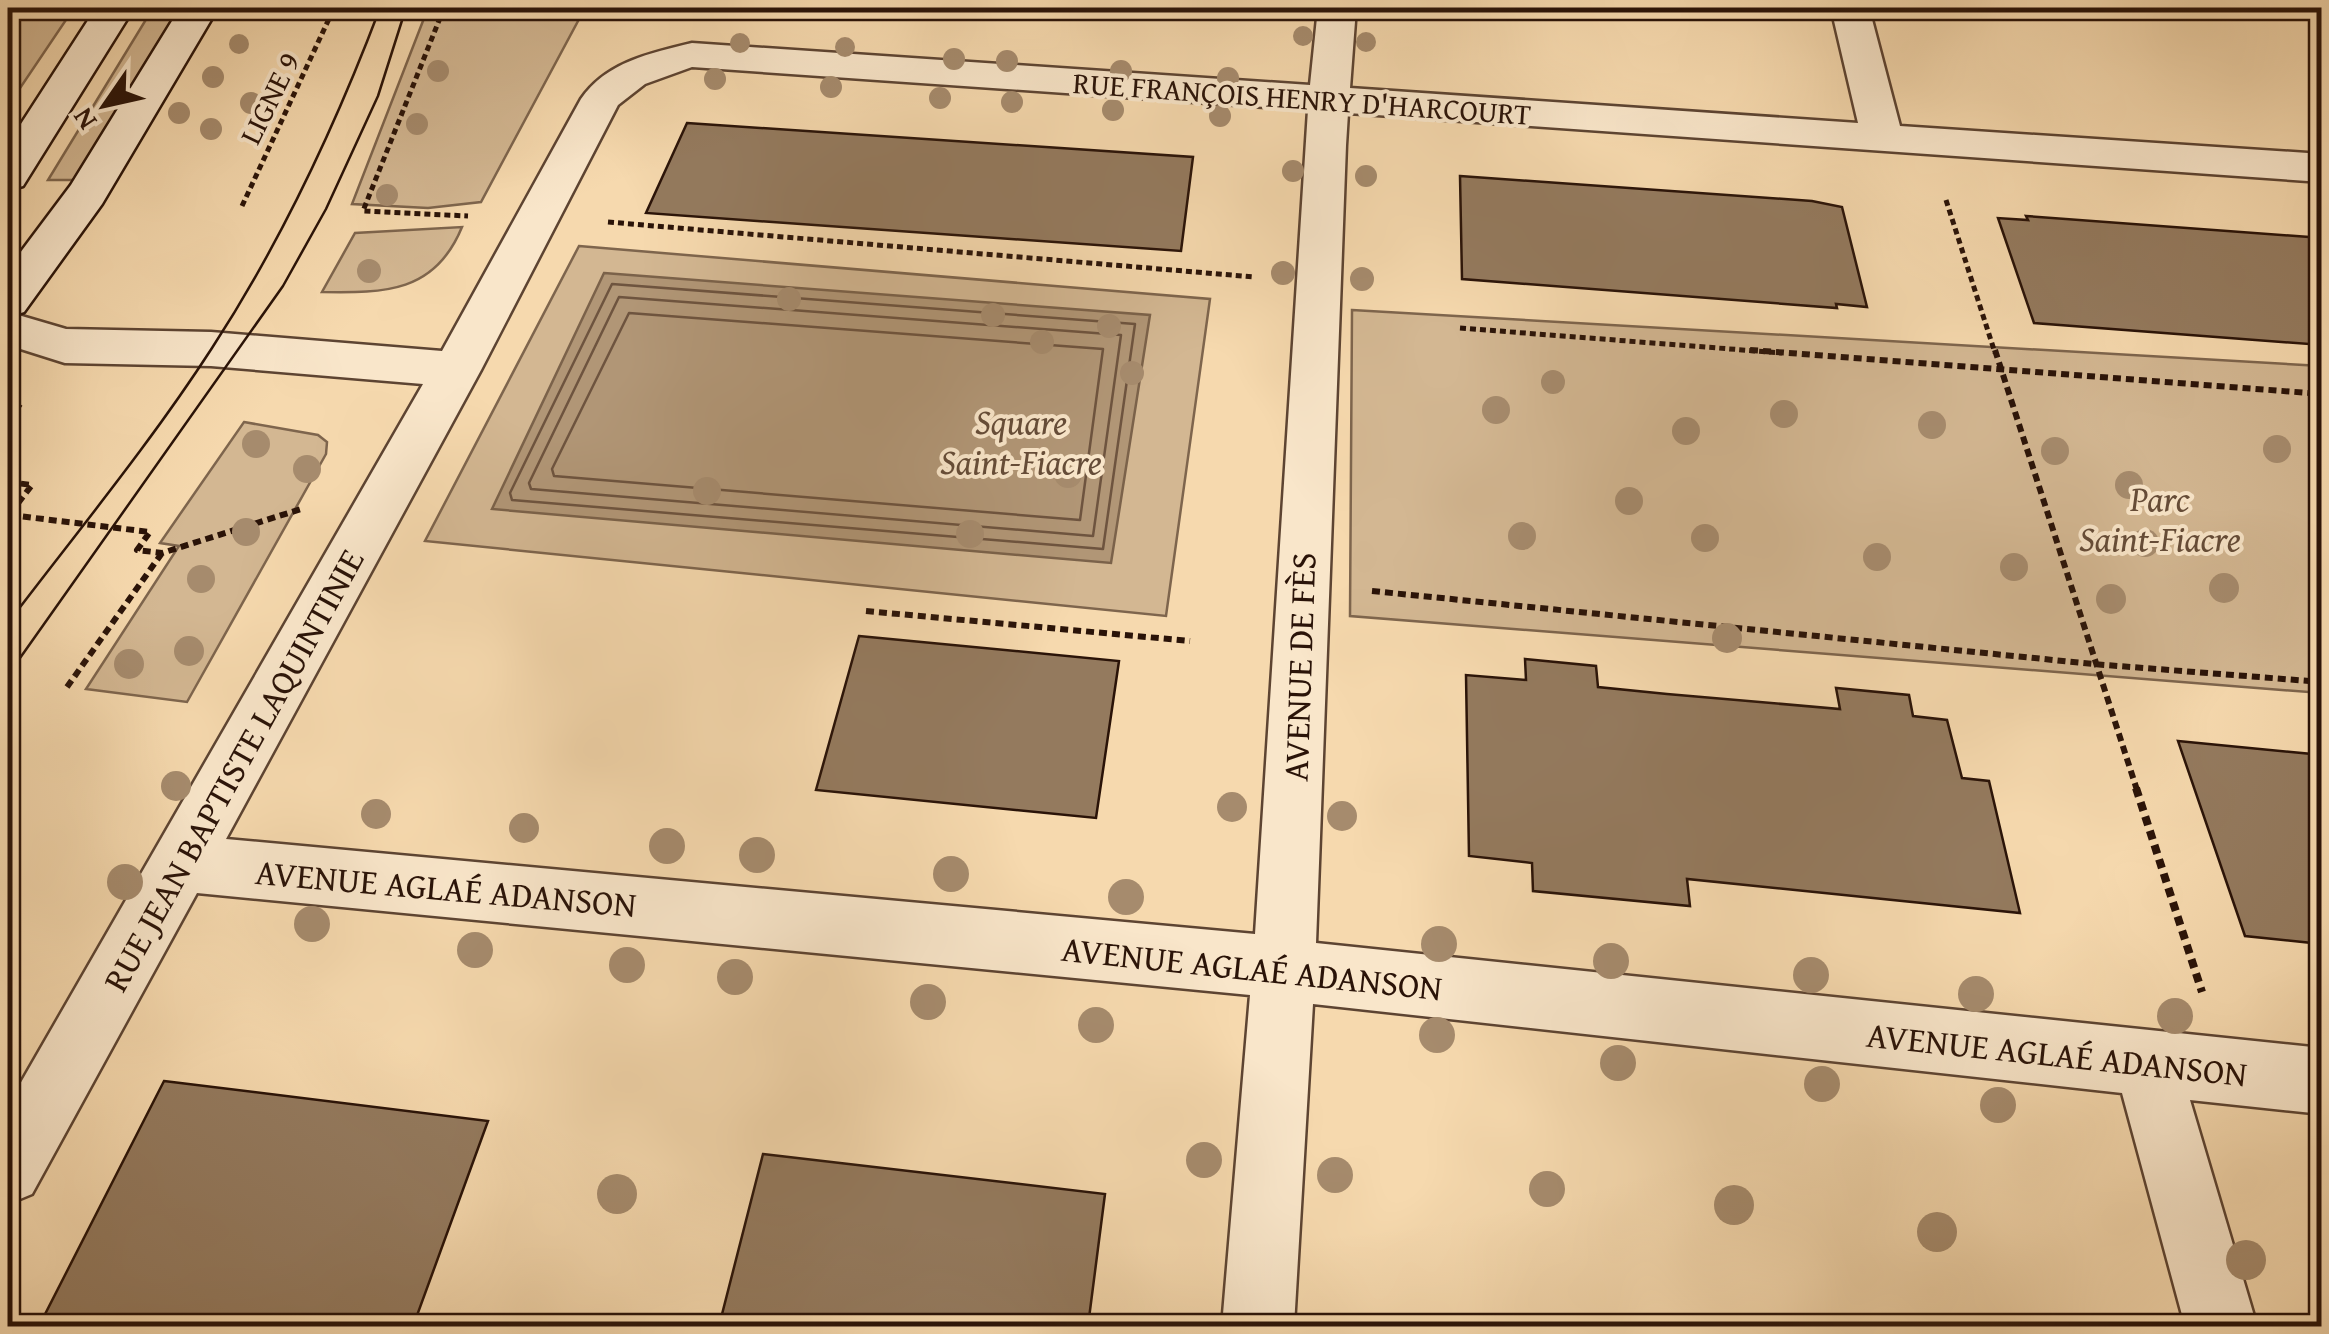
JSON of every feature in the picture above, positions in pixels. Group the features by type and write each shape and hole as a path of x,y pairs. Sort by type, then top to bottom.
{"street":[{"path":"8,176 115,8"},
{"path":"8,300 87,194 199,8"},
{"name":"AVENUE DE FÈS","path":"1258,1326 1284,968 1328,98 1337,8"},
{"path":"1850,8 1882,136"},
{"name":"RUE FRANÇOIS HENRY D'HARCOURT","path":"456,370 601,100 615,83 653,64 692,56 2322,168"},
{"path":"8,328 65,346 225,350 456,370"},
{"path":"14,387 65,346"},
{"name":"RUE JEAN BAPTISTE LAQUINTINIE","path":"8,1170 456,370"},
{"name":"AVENUE AGLAÉ ADANSON","path":"181,863 1284,968 1402,986 2322,1081"},
{"path":"2147,1065 2220,1326"}],"path":[{"name":"LIGNE 9","path":"242,206 334,8"},
{"path":"444,8 363,210 473,215"},
{"path":"1926,138 2202,994 2244,1073"},
{"path":"597,221 1254,278"},
{"path":"1460,328 2322,394"},
{"path":"8,421 14,387"},
{"path":"8,482 32,485 8,516"},
{"path":"8,516 150,532 137,550 162,553 302,509"},
{"path":"67,687 162,553"},
{"path":"1302,582 2093,664 2322,682"},
{"path":"866,611 1190,641"}],"green space":[{"path":"8,8 74,8 8,106"},
{"path":"153,8 186,8 82,180 48,180"},
{"path":"428,8 585,8 481,202 428,208 352,204"},
{"path":"462,227 438,265 406,285 367,292 322,292 355,233"},
{"name":"Square Saint-Fiacre","path":"579,246 1210,299 1166,616 425,541"},
{"name":"Parc Saint-Fiacre","path":"1352,310 2321,366 2321,693 1350,616"},
{"path":"244,422 318,435 327,442 326,454 187,702 86,689 179,546 160,543"}],"water":[{"name":"Square Saint-Fiacre","path":"604,273 1150,315 1111,563 492,509"}],"building":[{"path":"687,123 1193,157 1181,251 646,213"},
{"path":"1460,176 1812,201 1842,207 1867,307 1836,304 1837,308 1462,279"},
{"path":"2026,216 2322,238 2322,345 2034,323 1998,218 2028,220"},
{"path":"859,636 1119,661 1096,818 816,790"},
{"path":"1525,659 1596,666 1598,687 1667,694 1840,709 1836,688 1909,695 1913,716 1947,720 1962,778 1989,781 2020,913 1687,879 1690,906 1533,891 1532,863 1469,856 1466,675 1526,680"},
{"path":"2178,741 2322,755 2322,944 2245,936"},
{"path":"164,1081 488,1121 415,1321 368,1317 365,1326 39,1326"},
{"path":"763,1154 1105,1194 1088,1326 719,1326"}],"tram line":[{"path":"8,623 164,419 237,308 305,183 380,8"},
{"path":"8,675 283,286 326,209 378,96 406,8"}]}
